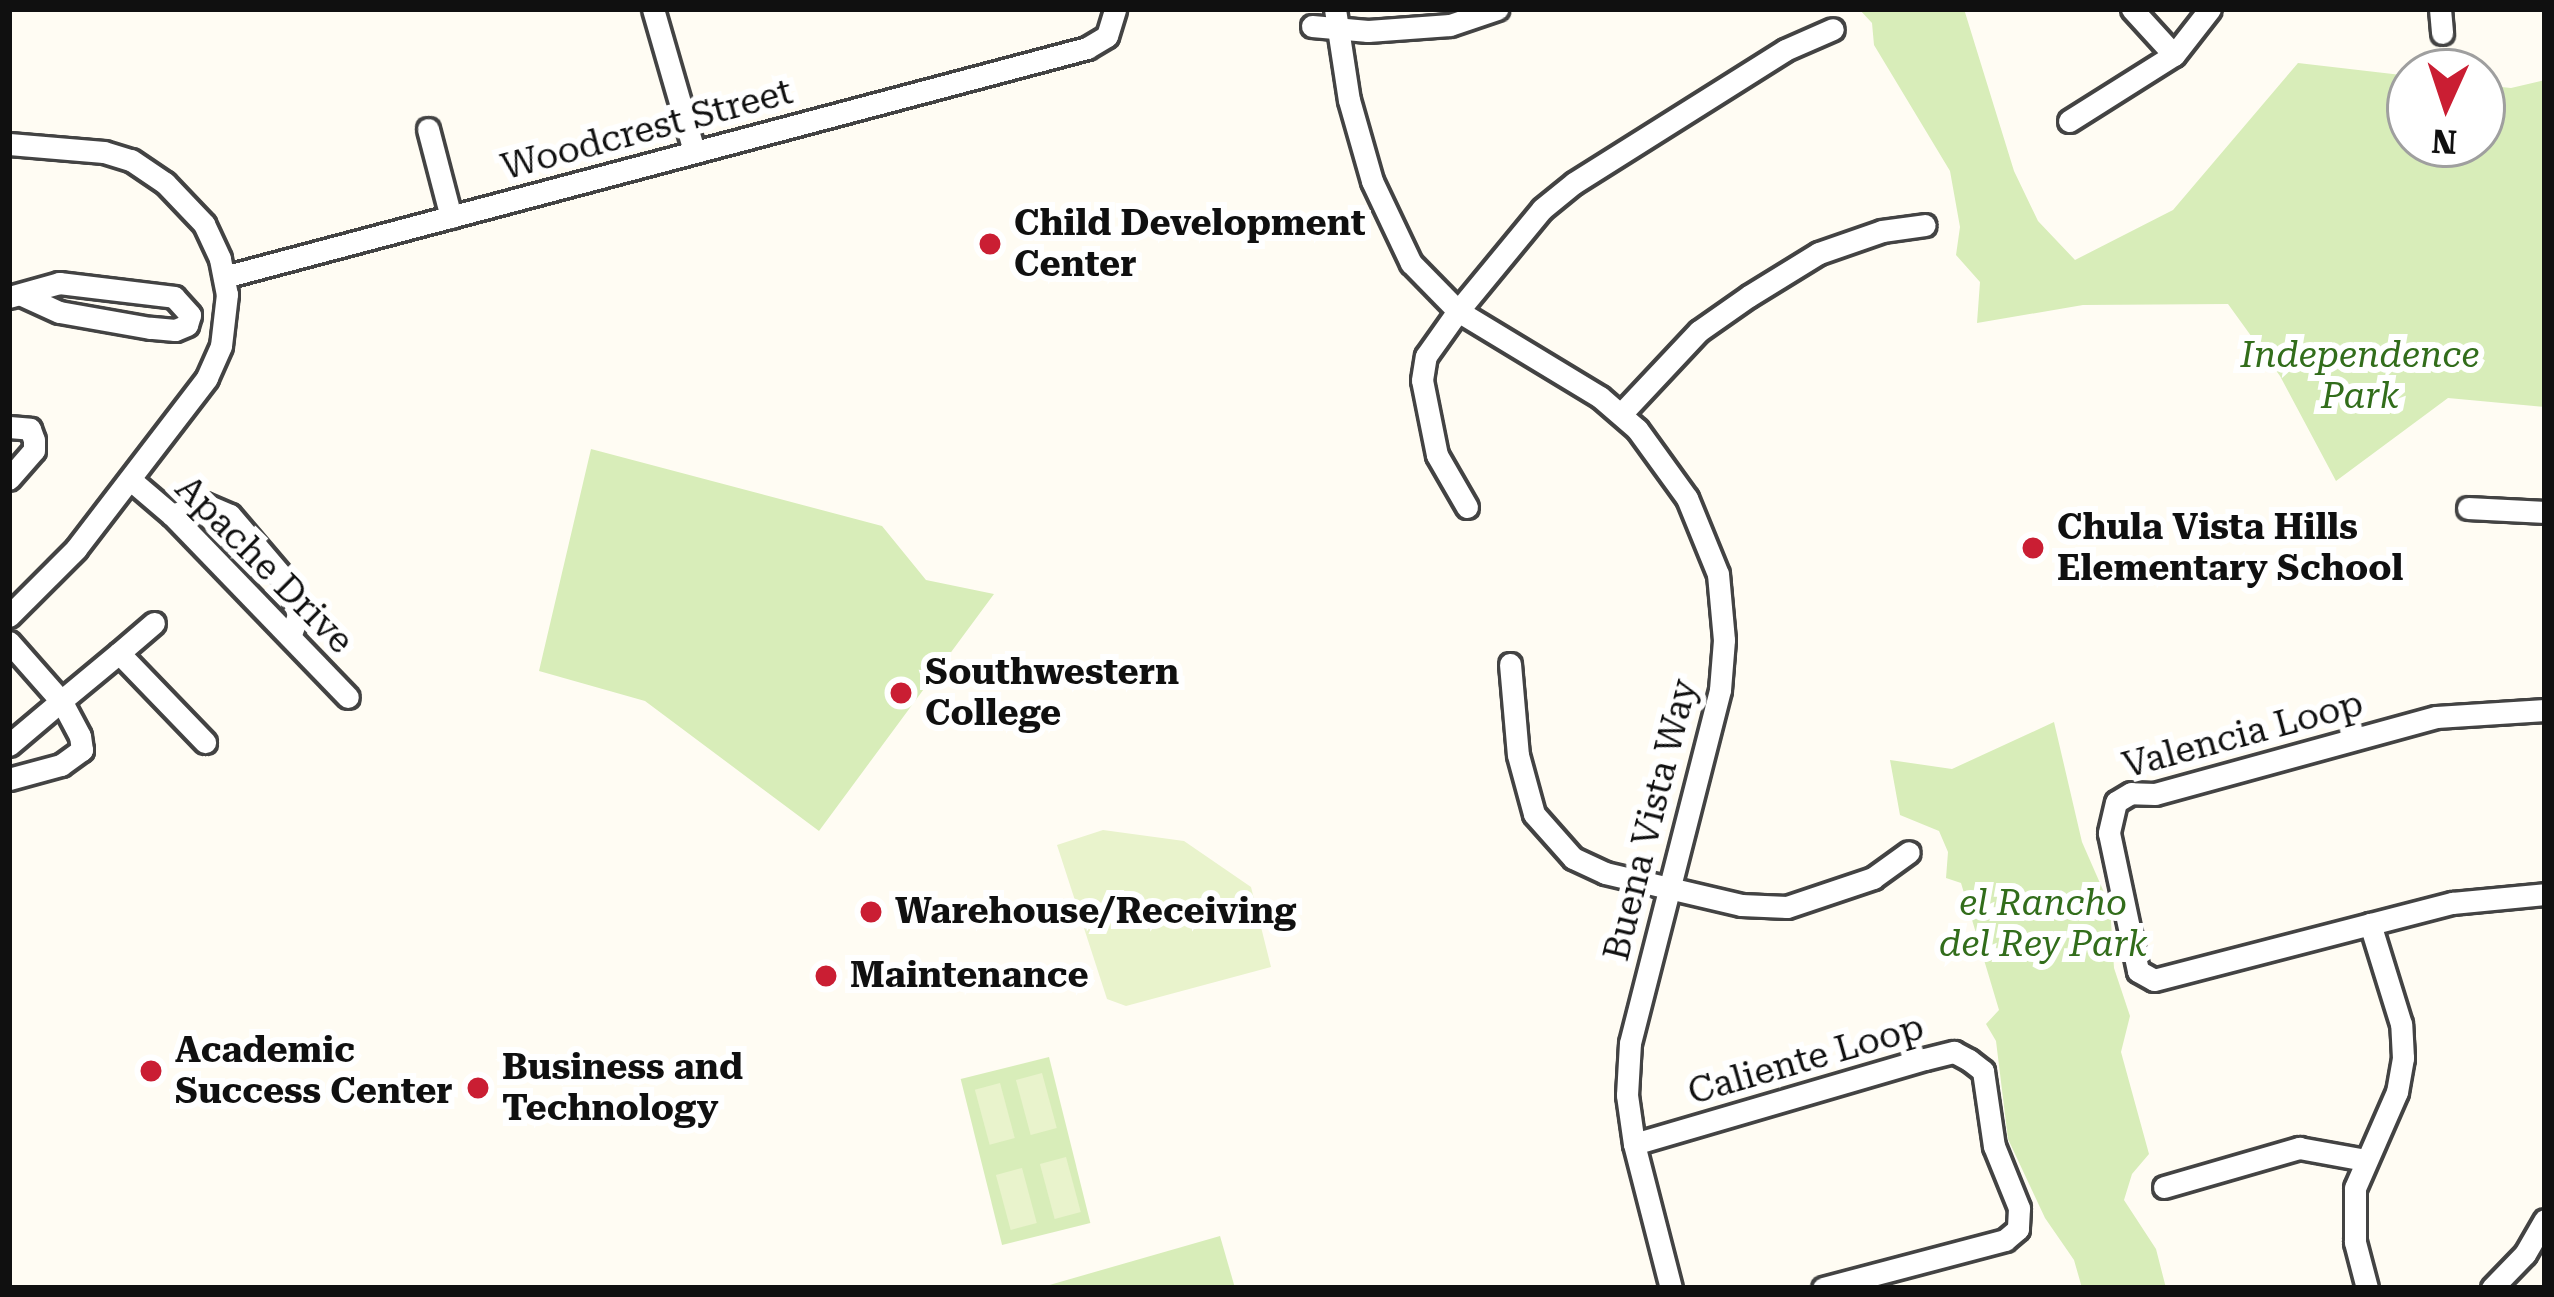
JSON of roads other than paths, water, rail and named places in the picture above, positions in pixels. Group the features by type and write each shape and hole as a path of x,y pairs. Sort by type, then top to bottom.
{"street":[{"path":"653,9 694,151"},
{"name":"Woodcrest Street","path":"224,277 1087,48 1107,36 1115,9"},
{"path":"1312,26 1336,19 1450,25 1497,9"},
{"path":"2132,9 2174,55"},
{"path":"2069,122 2174,55 2210,9"},
{"path":"2440,9 2442,33"},
{"name":"Buena Vista Way","path":"1336,19 1349,100 1393,234 1428,286 1458,311 1621,414 1688,498 1718,574 1724,640 1720,690 1630,1042 1628,1094 1634,1144 1671,1288"},
{"path":"1467,507 1437,454 1422,380 1426,356 1458,311 1542,209 1574,182 1785,50 1833,28"},
{"path":"428,129 451,218"},
{"name":"Apache Drive","path":"9,144 131,160 193,209 213,241 224,277 226,312 215,363 132,481 54,573 9,616"},
{"path":"1621,414 1699,331 1749,296 1819,253 1882,231 1925,225"},
{"path":"59,283 175,297 190,315 188,326 150,328 59,312 15,296 59,283"},
{"path":"9,427 30,429 34,440 34,451 9,479"},
{"name":"Apache Drive","path":"132,481 172,515 348,697"},
{"path":"172,515 204,504 230,515 290,584 298,615 290,637"},
{"path":"2468,508 2545,512"},
{"path":"9,745 154,623"},
{"path":"9,642 61,701 80,736 82,750 61,765 9,779"},
{"path":"119,653 206,742"},
{"path":"1510,664 1518,755 1541,828 1573,858 1605,873 1670,889 1741,905 1787,907 1874,878 1909,852"},
{"name":"Valencia Loop","path":"2545,710 2431,719 2155,794 2131,793 2110,814 2138,971 2154,980 2472,900 2545,894"},
{"path":"2367,1288 2353,1216 2366,1160 2397,1092 2403,1058 2401,1024 2369,924"},
{"name":"Caliente Loop","path":"1634,1144 1924,1059 1954,1052 1969,1060 1983,1072 1994,1146 2019,1208 2018,1229 2005,1240 1822,1288"},
{"path":"2164,1187 2299,1148 2366,1160"},
{"path":"2492,1288 2525,1254 2545,1220"}],"place":[{"name":"Child Development Center","path":"990,244"},
{"name":"Chula Vista Hills Elementary School","path":"2033,548"},
{"name":"Southwestern College","path":"901,693"},
{"name":"Warehouse/Receiving","path":"871,912"},
{"name":"Maintenance","path":"826,976"},
{"name":"Academic Success Center","path":"151,1071"},
{"name":"Business and Technology","path":"478,1088"}],"park label":[{"name":"Independence Park","path":"2360,376"},
{"name":"el Rancho del Rey Park","path":"2043,924"}]}
